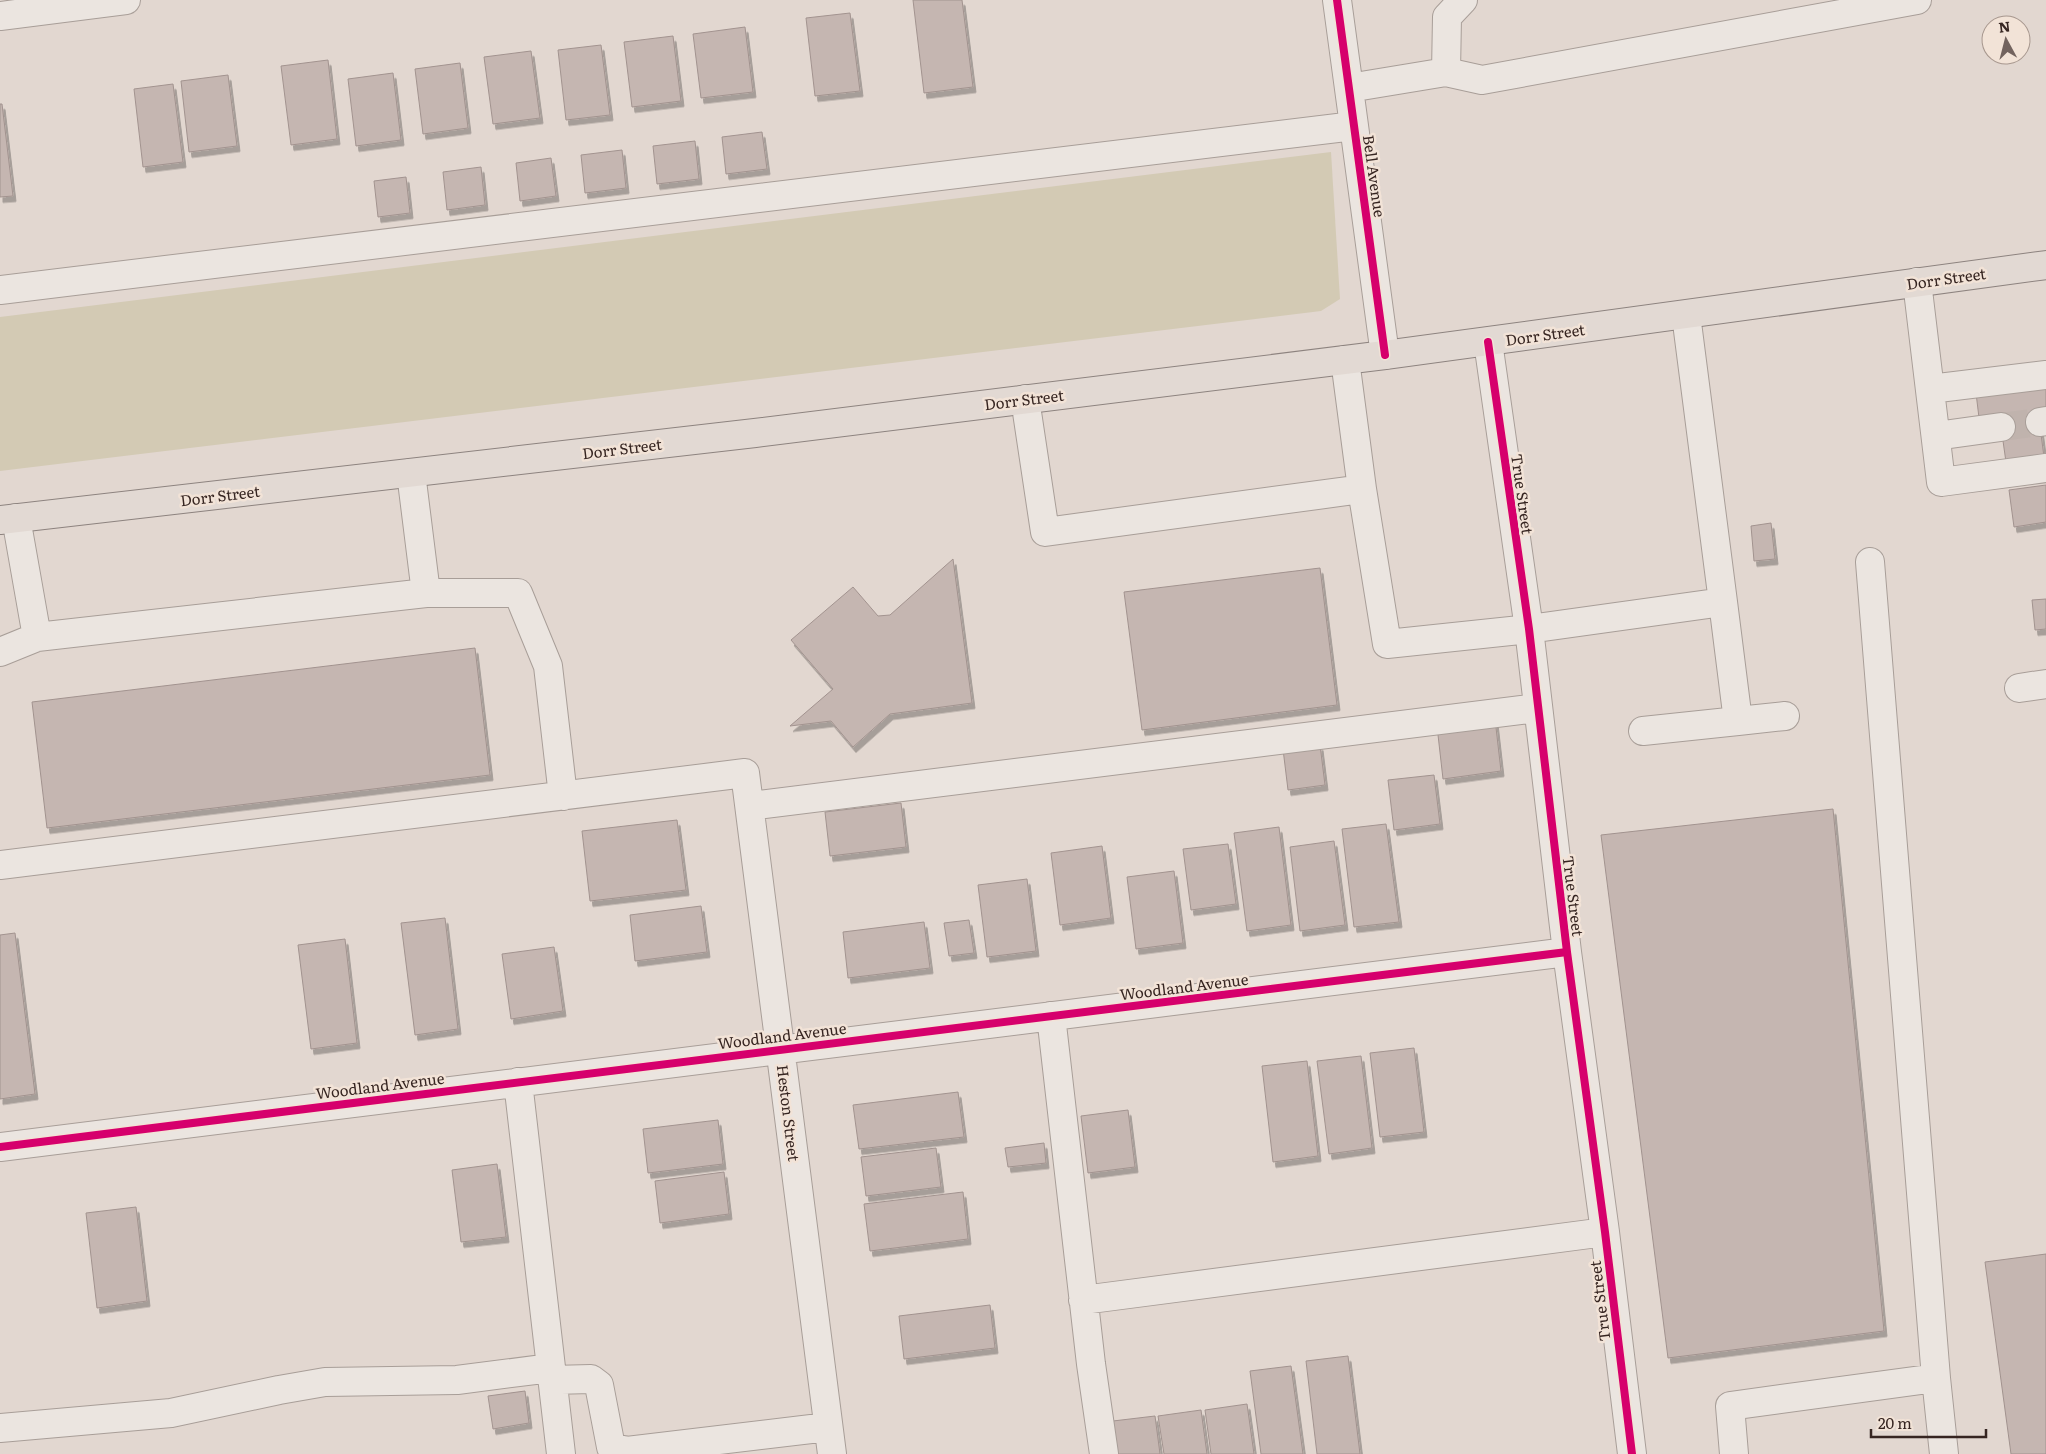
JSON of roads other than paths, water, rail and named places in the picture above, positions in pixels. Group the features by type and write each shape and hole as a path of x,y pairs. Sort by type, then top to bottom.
{"main road":[{"name":"Dorr Street","path":"8,519 755,433 1346,360 1686,315 2046,264"}],"street":[{"path":"0,16 92,2 126,0"},
{"name":"Bell Avenue","path":"1337,0 1385,355"},
{"path":"1446,72 1447,17 1463,0"},
{"path":"1349,88 1446,72 1482,80 1917,0"},
{"path":"0,290 1354,126"},
{"path":"1917,282 1941,482 2046,468"},
{"path":"1686,315 1738,721"},
{"name":"True Street","path":"1488,342 1529,629 1567,952 1605,1232 1632,1454"},
{"path":"1346,360 1362,489 1387,644 1529,629 1723,602"},
{"path":"1930,389 2046,375"},
{"path":"1025,399 1045,532 1362,489"},
{"path":"1936,436 2002,427"},
{"path":"411,472 426,594"},
{"path":"8,519 37,637"},
{"path":"1870,562 1936,1378 1944,1454"},
{"path":"0,652 37,637 426,594 518,593 548,666 563,796 0,865"},
{"path":"2019,688 2046,684"},
{"path":"750,806 1538,708"},
{"path":"1644,731 1784,716"},
{"name":"Heston Street","path":"563,796 745,773 832,1454"},
{"name":"Woodland Avenue","path":"0,1147 1567,952"},
{"path":"1051,1016 1083,1300 1104,1454"},
{"path":"518,1082 561,1454"},
{"path":"1083,1300 1605,1232"},
{"path":"0,1428 171,1413 325,1382 457,1380 552,1374 591,1379 599,1385 611,1447 627,1451 828,1427"},
{"path":"1734,1454 1730,1406 1936,1378"}],"tunnel":[{"path":"2001,427 2040,422"}]}
